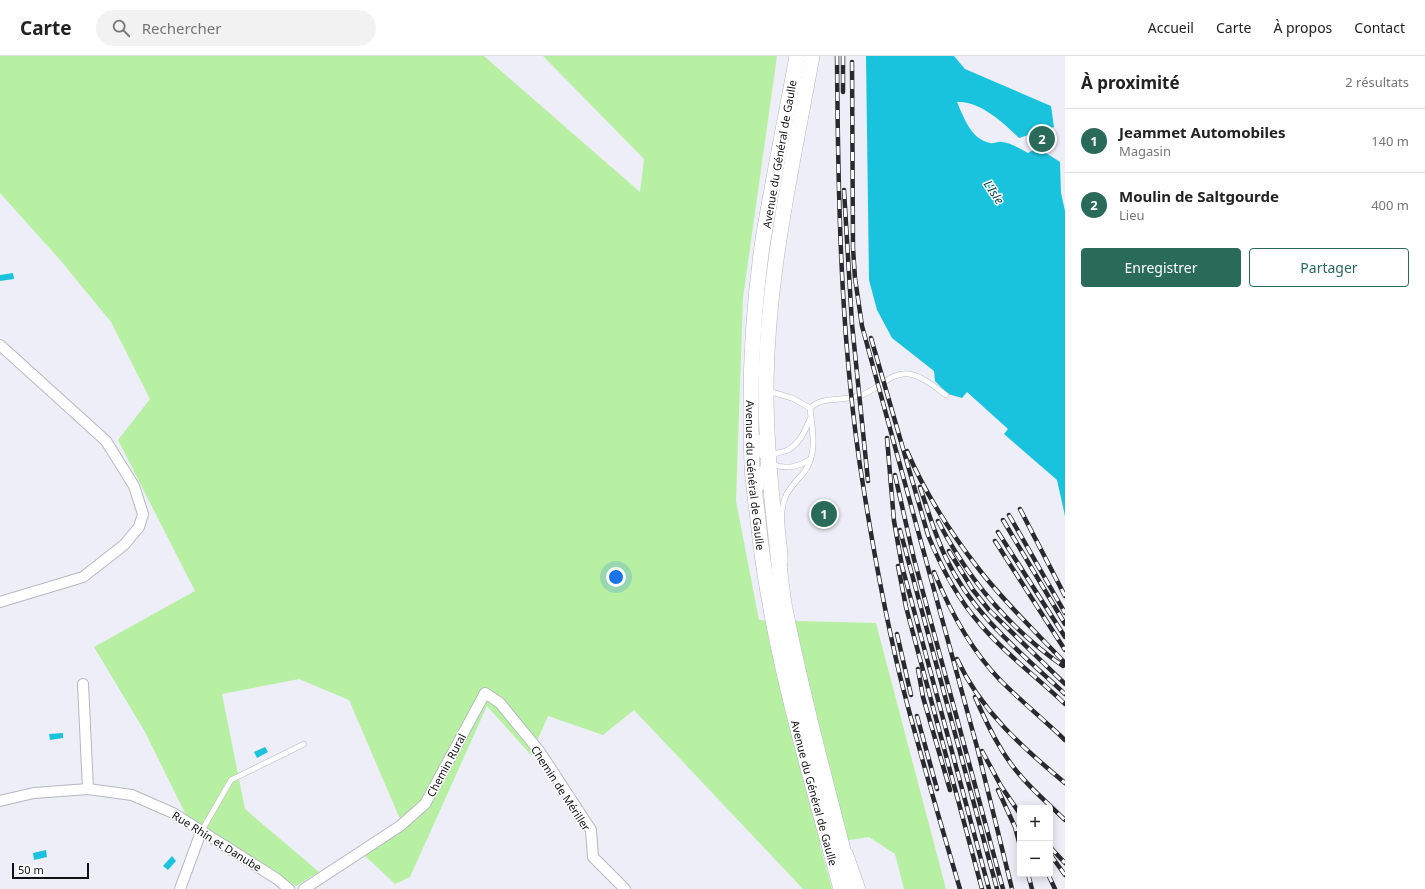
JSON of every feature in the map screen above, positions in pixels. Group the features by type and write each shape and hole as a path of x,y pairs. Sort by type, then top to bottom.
{"main road":[{"name":"Avenue du Général de Gaulle","path":"797,56 763,241 755,319 752,385 752,467 763,571 789,696 841,889"},
{"name":"Avenue du Général de Gaulle","path":"812,56 777,258 770,311 762,396 772,510 784,602 804,696 853,889"}],"street":[{"path":"0,345 106,441 134,486 143,514 139,527 124,545 83,577 0,602"},
{"path":"83,684 88,789"},
{"name":"Chemin Rural","path":"304,889 400,826 425,804 485,693"},
{"name":"Chemin de Mériller","path":"485,693 500,703 540,752 591,830 593,857 625,889"},
{"name":"Rue Rhin et Danube","path":"0,801 34,793 88,789 132,796 173,812 201,832 278,880 289,889"},
{"path":"180,889 201,832"}],"lane":[{"path":"784,602 786,554 782,514 785,499 793,484 805,470 813,451 810,408 817,401 841,399 864,394 901,373 910,374 922,379 946,395"},
{"path":"752,385 762,396 792,398 810,408"},
{"path":"763,571 766,552 761,475 762,465 767,460 787,450 795,444 803,435 810,416"},
{"path":"758,430 760,454 767,460 788,468 799,466 810,459"},
{"path":"201,832 231,780 304,744"},
{"path":"832,809 854,862 863,889"}],"green space":[{"path":"0,56 484,56 640,192 644,159 543,56 777,56 743,298 736,501 759,620 876,623 946,889 904,889 895,854 869,837 820,845 832,889 803,889 634,710 603,735 548,716 531,755 487,706 410,877 395,884 363,854 403,826 349,700 299,679 222,694 245,809 319,872 296,886 187,817 145,732 94,647 195,591 118,440 150,399 111,322 61,261 0,193"}],"water":[{"name":"L'Isle","path":"866,56 954,56 965,69 1051,106 1054,127 1019,138 999,119 991,114 974,105 965,102 957,102 969,127 983,141 992,143 1006,143 1028,153 1033,150 1040,149 1060,162 1061,193 1065,211 1065,516 1057,480 1004,434 1008,429 967,392 962,398 948,394 935,381 934,371 892,338 877,310 869,280"},
{"path":"13,273 14,279 0,281 0,275"},
{"path":"63,733 63,738 50,740 49,734"},
{"path":"265,747 268,752 257,758 254,752"},
{"path":"46,850 47,857 34,860 33,853"},
{"path":"172,856 176,861 168,870 163,866"}],"railway":[{"path":"837,56 841,258 848,358 859,459 877,568 900,676 921,756 960,889"},
{"path":"843,56 843,92"},
{"path":"852,62 853,248 855,278 862,326 977,747 1012,889"},
{"path":"844,190 852,324 868,481"},
{"path":"871,338 928,535 938,559 964,604 990,635 1065,704"},
{"path":"887,438 894,521 902,566 989,889"},
{"path":"907,451 930,497 948,526 988,581 1020,617 1065,663"},
{"path":"895,475 914,559 1003,889"},
{"path":"920,487 946,558 969,597 999,632 1065,694"},
{"path":"1020,509 1065,596"},
{"path":"1009,515 1065,613"},
{"path":"1003,520 1065,624"},
{"path":"938,521 963,563 992,601 1025,635 1063,666"},
{"path":"900,530 997,889"},
{"path":"998,532 1065,637"},
{"path":"995,541 1065,650"},
{"path":"949,551 973,590 989,610 1065,684"},
{"path":"898,566 906,607 982,889"},
{"path":"934,572 962,629 989,668 1065,740"},
{"path":"897,634 911,695"},
{"path":"957,659 967,678 990,712 1018,742 1065,783"},
{"path":"918,669 923,697 950,790"},
{"path":"975,697 994,737 1012,765 1030,786 1065,820"},
{"path":"917,716 937,789"},
{"path":"982,751 1001,786 1017,810"},
{"path":"998,790 1015,827 1019,841"},
{"path":"1053,850 1065,863"},
{"path":"1053,858 1065,875"},
{"path":"1029,877 1032,889"},
{"path":"1049,877 1055,889"}],"place":[{"name":"Moulin de Saltgourde","path":"1042,139"},
{"name":"Jeammet Automobiles","path":"824,514"}]}
